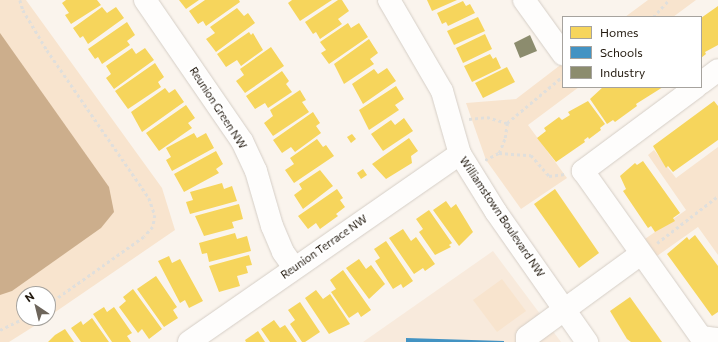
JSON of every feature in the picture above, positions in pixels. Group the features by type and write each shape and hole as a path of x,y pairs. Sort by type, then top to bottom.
{"street":[{"name":"Reunion Green NW","path":"145,0 242,141 256,171 272,226 283,252 294,268"},
{"name":"Williamstown Boulevard NW","path":"389,0 442,91 460,154 496,212 587,342"},
{"path":"524,0 562,53"},
{"path":"702,82 718,70"},
{"path":"695,88 583,171 701,337 718,339"},
{"name":"Reunion Terrace NW","path":"189,342 460,154"},
{"path":"526,342 527,337 642,254"}],"path":[{"path":"20,0 23,10 47,50 149,198 155,215 153,227 144,237 56,299"},
{"path":"654,16 669,0"},
{"path":"498,153 505,138 507,123 562,77"},
{"path":"468,119 487,117 507,123"},
{"path":"479,164 498,153 532,155 549,176 583,171"},
{"path":"642,254 718,196"},
{"path":"0,330 16,322"}],"shaded area":[{"path":"0,0 26,0 162,188 175,230 56,312 56,286 16,286 16,326 34,326 9,342 0,342"},
{"path":"648,0 696,0 674,16 626,16"},
{"path":"0,33 109,187 114,212 101,228 19,286 16,286 16,288 12,291 0,295"},
{"path":"562,64 562,88 578,88 528,125 567,178 521,209 486,160 466,103 516,99"},
{"path":"718,147 718,255 698,227 657,256 645,239 686,210 648,155 654,150 676,178"},
{"path":"493,251 561,342 363,342"},
{"path":"502,279 526,311 497,332 473,300"}],"building: Homes":[{"path":"66,0 97,0 101,5 71,24 65,15 69,13 62,3"},
{"path":"179,0 199,0 186,9"},
{"path":"205,0 239,0 240,2 206,26 203,21 198,24 189,11"},
{"path":"292,0 332,0 300,21 288,3"},
{"path":"338,0 342,0 349,11 338,19 342,24 320,39 316,32 313,34 305,22"},
{"path":"427,0 457,0 432,11"},
{"path":"463,1 466,6 470,4 475,13 448,26 446,22 442,24 437,13"},
{"path":"718,6 718,45 705,52 706,54 702,57 702,17"},
{"path":"102,7 107,13 116,7 124,18 88,44 83,36 80,38 73,28"},
{"path":"237,8 244,16 248,13 255,23 216,52 206,39 215,33 210,27"},
{"path":"478,17 485,31 454,45 447,31"},
{"path":"127,22 135,35 127,41 130,45 102,64 98,57 95,59 88,49"},
{"path":"348,23 351,28 359,23 368,37 329,64 321,53 326,50 320,42"},
{"path":"249,32 251,35 253,33 263,50 241,66 237,60 226,67 217,54"},
{"path":"485,34 492,49 463,63 456,48"},
{"path":"369,39 378,53 370,59 374,64 344,84 334,64"},
{"path":"271,47 284,66 245,93 236,81 244,75 240,69"},
{"path":"132,48 136,54 145,48 154,60 114,89 106,78 111,74 106,66"},
{"path":"490,54 493,59 496,57 501,68 472,82 464,66"},
{"path":"155,63 164,77 158,82 161,87 128,109 115,91"},
{"path":"507,67 515,82 483,98 475,83"},
{"path":"387,68 396,81 363,104 352,84 374,69 378,74"},
{"path":"282,71 289,81 286,84 292,92 268,108 265,103 255,109 246,96"},
{"path":"396,86 404,99 395,105 399,110 369,130 359,110"},
{"path":"165,88 169,93 175,89 184,102 142,132 131,112"},
{"path":"602,88 661,88 636,104 637,106 615,122 613,120 607,124 590,99"},
{"path":"300,90 306,100 302,102 309,112 273,136 264,123 273,116 270,110"},
{"path":"588,101 605,124 600,128 601,130 589,139 588,137 584,140 585,142 556,162 537,138 546,131 544,128 559,117 562,120 570,115 568,112"},
{"path":"714,101 718,106 718,140 673,172 668,166 666,168 653,146"},
{"path":"186,105 195,118 188,123 192,128 159,151 146,133"},
{"path":"313,112 320,123 316,126 321,133 295,152 291,147 282,153 273,140"},
{"path":"404,118 413,131 383,151 371,134 391,120 395,125"},
{"path":"194,133 197,138 206,133 214,148 172,171 166,160 171,157 166,148"},
{"path":"352,134 356,139 351,143 347,137"},
{"path":"409,138 418,151 411,156 412,163 386,179 372,164"},
{"path":"317,139 323,147 326,145 334,156 294,183 285,170 294,164 290,158"},
{"path":"216,151 223,164 216,169 219,173 184,192 174,174"},
{"path":"643,161 680,213 673,218 675,221 655,232 651,226 648,228 623,191 626,189 620,176 635,163 637,165"},
{"path":"363,169 367,175 361,179 357,173"},
{"path":"320,170 333,186 303,209 294,195 302,189 299,184"},
{"path":"222,183 224,189 232,186 237,201 190,214 186,202 193,200 190,192"},
{"path":"337,189 343,198 340,200 345,207 336,214 338,216 320,229 316,223 308,229 298,216"},
{"path":"555,189 599,253 579,268 534,204"},
{"path":"446,201 451,208 456,204 473,232 459,246 433,210"},
{"path":"239,204 243,219 232,222 234,228 204,236 195,216"},
{"path":"429,210 452,243 449,245 451,247 435,255 419,232 423,229 416,219"},
{"path":"403,229 411,241 416,237 435,264 425,271 423,268 414,274 389,238"},
{"path":"235,233 237,239 247,236 251,251 209,262 207,253 202,254 199,243"},
{"path":"695,235 718,266 718,312 712,316 667,254 687,237 689,240"},
{"path":"386,241 413,281 403,288 401,284 393,289 375,261 380,258 374,249"},
{"path":"249,255 252,265 246,266 248,273 237,276 240,286 219,292 209,266"},
{"path":"169,256 172,263 180,259 203,301 189,308 185,300 180,303 158,261"},
{"path":"359,259 366,269 371,265 385,284 369,299 346,268"},
{"path":"343,270 371,310 361,317 358,312 349,318 331,292 336,289 330,280"},
{"path":"156,276 177,307 173,310 178,318 164,327 137,289"},
{"path":"133,289 162,329 149,339 142,329 138,333 119,307 126,301 123,297"},
{"path":"316,290 323,299 330,294 350,324 329,334 305,298"},
{"path":"630,297 662,342 631,342 627,339 610,311"},
{"path":"300,302 320,332 305,342 302,342 290,324 295,320 288,310"},
{"path":"104,307 107,312 114,307 132,333 127,336 131,342 112,342 93,314"},
{"path":"92,318 109,342 81,342 71,328 81,321 83,325"},
{"path":"274,320 280,328 285,325 297,342 270,342 261,329"},
{"path":"65,329 74,342 48,342 55,335"},
{"path":"258,331 265,342 246,342 245,340"}],"building: Schools":[{"path":"406,338 504,341 504,342 406,342"}],"building: Industry":[{"path":"530,35 537,51 520,58 514,43"}]}
